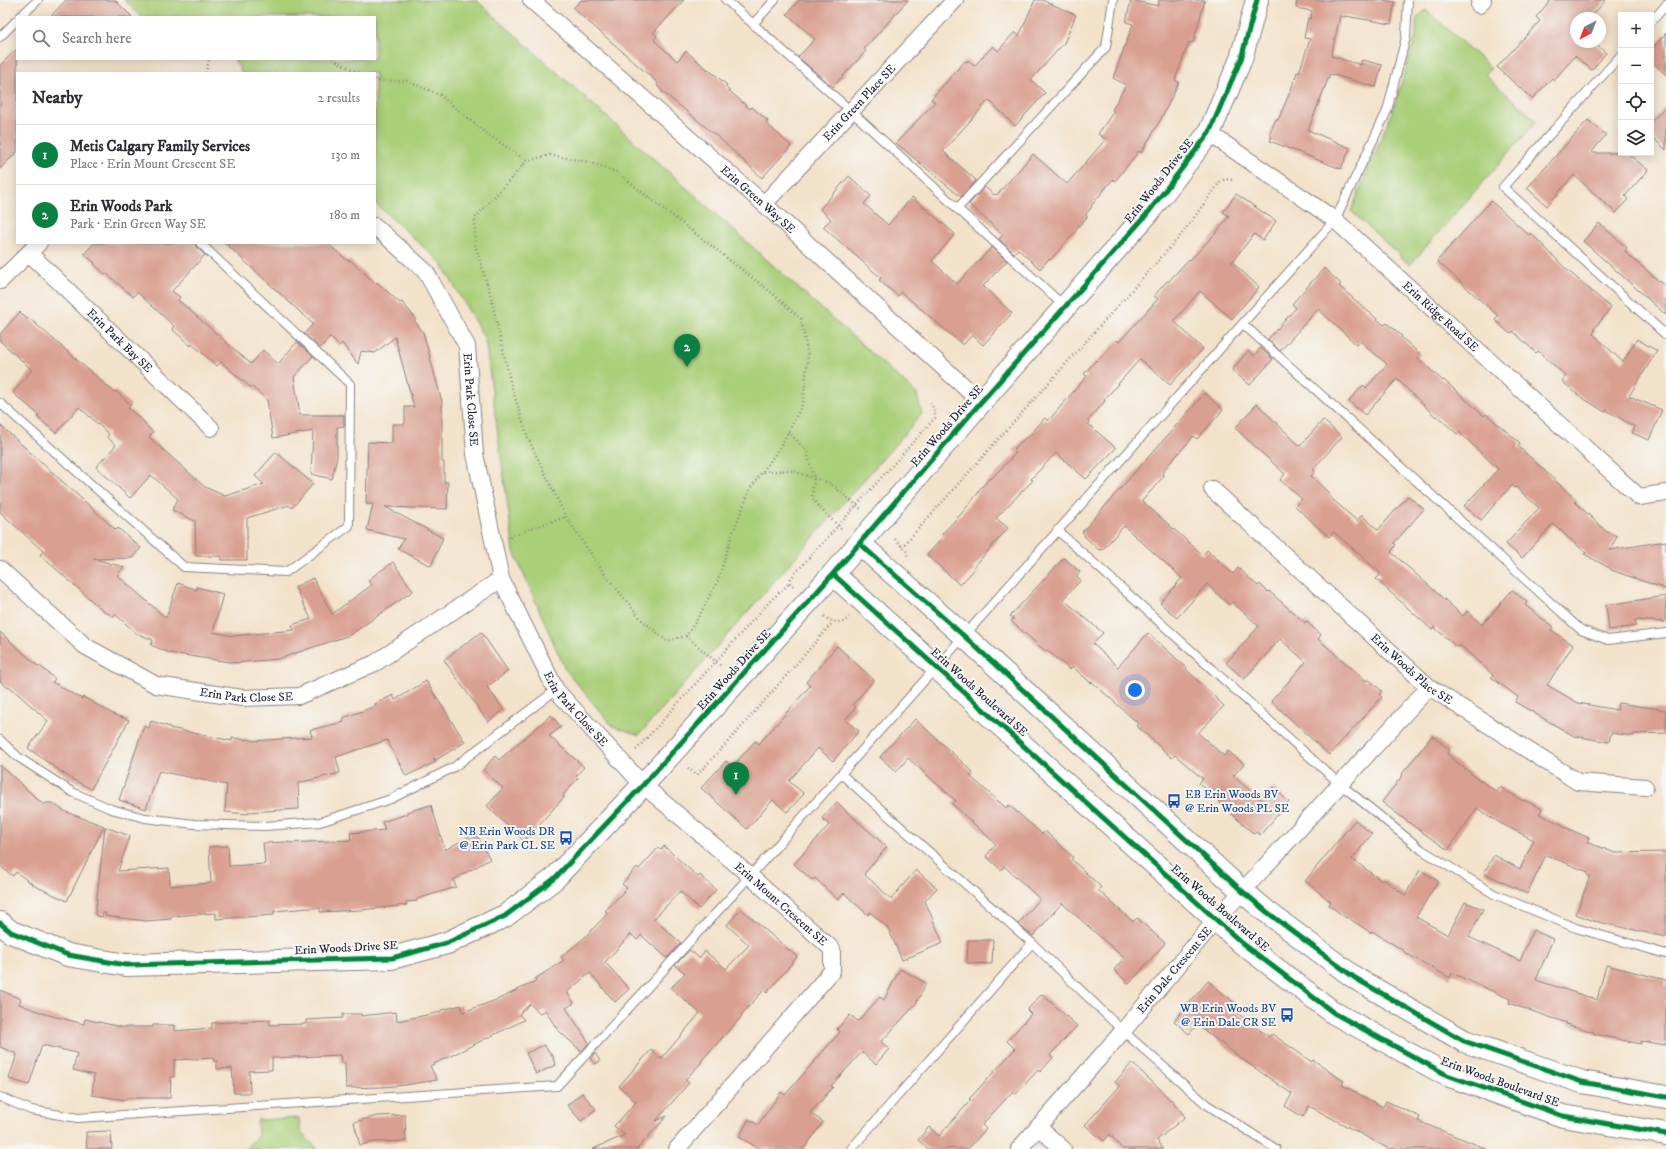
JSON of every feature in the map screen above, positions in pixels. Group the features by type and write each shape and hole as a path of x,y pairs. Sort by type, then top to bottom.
{"street":[{"name":"Erin Green Way SE","path":"531,0 764,204 981,402"},
{"name":"Erin Green Place SE","path":"764,204 955,0"},
{"name":"Erin Woods Drive SE","path":"0,923 11,932 68,955 126,965 392,958 447,943 504,916 554,879 739,681 860,544 981,402 1147,214 1209,133 1241,59 1257,0"},
{"name":"Erin Ridge Road SE","path":"1209,133 1335,220 1639,497 1666,493"},
{"name":"Erin Park Close SE","path":"376,227 426,272 467,346 475,454 501,579 556,690 643,785"},
{"path":"0,281 34,248"},
{"name":"Erin Park Bay SE","path":"34,248 211,428"},
{"name":"Erin Woods Place SE","path":"1212,489 1429,686 1578,782 1645,788"},
{"path":"860,544 964,636 1242,891 1267,912 1355,978 1464,1041 1582,1082 1666,1097"},
{"name":"Erin Park Close SE","path":"0,569 85,646 156,685 242,698 299,696 375,663 501,579"},
{"name":"Erin Woods Boulevard SE","path":"833,574 1242,943 1334,1014 1447,1075 1563,1116 1666,1134"},
{"name":"Erin Dale Crescent SE","path":"1020,1149 1123,1031 1216,920 1429,686"},
{"name":"Erin Mount Crescent SE","path":"643,785 750,876 832,949 832,971 678,1149"},
{"path":"1038,1127 1063,1149"}],"lane":[{"path":"21,16 38,0"},
{"path":"726,0 851,111 1065,307"},
{"path":"753,24 775,0"},
{"path":"957,208 1106,46 1113,0"},
{"path":"0,1097 31,1110 78,1118 557,1086 750,876 1335,220 1387,111 1406,37 1408,0"},
{"path":"1654,19 1666,5"},
{"path":"0,37 16,21"},
{"path":"1618,58 1503,187 1666,335"},
{"path":"0,403 184,567 286,572 349,526 350,384 201,244"},
{"path":"1243,324 1581,630 1608,640 1666,633"},
{"path":"1057,530 1340,784 1422,850 1494,894 1576,928 1666,954"},
{"path":"0,740 18,757 72,792 111,809 138,816 194,824 264,826 320,822 391,799 454,767 556,690"},
{"path":"840,774 1032,943 1123,1031 1206,1104 1276,1149"},
{"path":"851,1149 1032,943"}],"path":[{"path":"206,72 209,60"},
{"path":"335,60 357,72"},
{"path":"376,80 379,81 406,81 440,95 486,133 527,161"},
{"path":"550,154 588,162 616,172 760,284 801,319 808,356 803,404 781,446 750,489 732,536 718,580 698,618 686,636 667,641 642,620 606,576 566,517 528,438 510,385 490,293 475,245 475,218 527,161 550,154"},
{"path":"902,546 1182,234 1220,182 1225,179 1232,180"},
{"path":"623,764 771,600 790,583 795,574 935,418 935,412 930,401"},
{"path":"788,432 807,451 814,478 812,497 819,507 838,527 860,544"},
{"path":"762,472 789,470 830,483 866,514"},
{"path":"494,545 532,528 566,517"},
{"path":"790,583 797,591"},
{"path":"824,616 830,622 844,622 853,614"},
{"path":"688,768 697,775 737,732 833,622"},
{"path":"686,636 739,681"}],"green space":[{"path":"124,0 476,0 917,394 922,414 639,735 612,726 565,669 514,552 485,339 441,263 376,204 376,72 241,72 235,60 376,60 376,16 140,16"},
{"path":"1426,10 1491,68 1485,75 1537,121 1410,265 1351,211 1394,107 1416,36 1416,19"},
{"path":"299,1118 300,1132 318,1149 245,1149 258,1135 257,1120"}],"building":[{"path":"66,0 115,0 131,16 51,16"},
{"path":"581,0 684,0 653,33 657,36 654,40 677,61 686,51 727,85 725,87 750,109 752,107 768,121 766,123 791,146 762,178 718,137 663,92 657,85 658,83 573,8"},
{"path":"799,0 908,0 864,49 866,51 833,87 798,57 815,39 787,14"},
{"path":"1035,0 1042,0 1076,15 1064,43 1031,80 1045,93 1015,126 989,100 943,151 976,180 961,197 896,143 935,102 931,99 965,61 967,62 968,60 974,66 993,46 998,51 1015,32 1019,36"},
{"path":"1131,0 1158,6 1159,0 1205,0 1193,43 1189,42 1175,80 1179,82 1161,119 1141,153 1139,151 1115,181 1113,179 1091,206 1092,207 1086,214 1087,217 1076,229 1077,230 1040,269 1018,249 1014,253 999,239 1003,235 969,204 985,187 994,195 997,195 1033,154 1067,184 1106,139 1098,134 1114,111 1112,110 1126,85 1113,78 1133,24 1126,22"},
{"path":"1297,0 1383,0 1395,2 1391,24 1340,16 1331,56 1361,65 1362,60 1382,65 1376,87 1330,74 1308,130 1350,148 1341,169 1270,141 1272,137 1269,135 1276,119 1278,120 1297,72 1299,73 1310,39 1304,38 1308,18 1311,19 1312,11 1296,8"},
{"path":"1551,0 1606,0 1595,12 1570,12 1570,48 1600,48 1606,53 1592,70 1575,56 1554,80 1552,78 1532,99 1497,67 1540,21 1536,17"},
{"path":"1666,33 1666,75 1654,64 1654,47"},
{"path":"16,50 16,153 0,169 0,65"},
{"path":"1666,106 1666,150 1654,139 1654,119"},
{"path":"1588,120 1606,135 1591,153 1618,153 1618,156 1631,156 1648,170 1625,196 1628,199 1616,213 1574,175 1547,206 1527,188"},
{"path":"849,176 871,196 864,204 888,225 912,197 955,234 932,261 957,284 992,247 1007,261 983,286 1012,313 983,345 972,335 963,345 901,292 898,296 879,280 881,278 823,227 831,219 820,209"},
{"path":"1236,194 1276,221 1263,240 1254,234 1232,262 1259,287 1232,319 1200,291 1174,321 1203,349 1170,385 1140,359 1104,400 1105,401 1088,421 1088,424 1116,448 1086,479 1056,453 1031,479 1033,480 996,518 1008,528 960,585 927,555 944,536 942,534 961,514 979,492 978,491 1016,453 1013,450 1026,437 1027,438 1045,418 1048,421 1087,376 1084,374 1096,360 1097,361 1117,340 1119,342 1158,299 1154,296 1167,281 1168,282 1215,234 1229,216 1223,212"},
{"path":"1491,201 1529,235 1531,233 1564,267 1611,308 1594,329 1595,331 1593,334 1623,362 1637,339 1657,351 1629,396 1662,410 1649,440 1632,433 1635,427 1606,410 1605,412 1578,395 1562,381 1566,376 1538,351 1536,353 1513,331 1510,334 1495,320 1498,316 1437,261"},
{"path":"1599,223 1627,248 1625,251 1633,259 1666,287 1666,315 1583,241"},
{"path":"93,244 195,244 196,247 205,255 172,291 180,297 178,300 251,364 263,350 278,364 297,342 313,356 294,377 300,415 344,415 344,426 337,427 337,457 332,479 311,474 313,431 273,438 267,400 221,362 217,366 192,344 191,346 172,329 174,326 137,292 133,297 84,254"},
{"path":"226,244 328,244 348,261 350,260 376,284 377,282 400,303 402,302 416,319 414,320 423,332 442,402 442,462 444,462 444,482 448,482 447,509 385,507 443,538 431,566 398,549 404,539 367,530 373,504 366,504 368,442 392,443 392,424 405,424 405,407 414,407 395,337 375,353 361,351 358,364 342,343 339,346 330,337 320,348 304,334 313,324"},
{"path":"1324,268 1341,284 1339,286 1384,325 1387,323 1402,336 1401,337 1420,354 1417,357 1443,381 1444,380 1484,416 1486,414 1520,443 1518,446 1576,500 1575,502 1607,532 1617,536 1610,550 1666,541 1666,589 1611,570 1584,554 1586,553 1553,524 1522,558 1506,544 1539,508 1512,485 1481,520 1464,506 1498,469 1459,432 1457,434 1437,416 1436,417 1397,379 1365,415 1349,401 1363,385 1366,388 1387,364 1360,341 1357,345 1318,309 1280,351 1268,339 1296,308 1292,304"},
{"path":"20,312 131,405 128,408 153,432 149,437 205,487 225,496 264,484 255,476 276,452 313,484 292,508 289,505 247,518 247,560 221,560 221,556 196,556 195,521 172,510 178,499 151,475 130,498 96,467 116,445 107,437 109,434 79,407 56,433 37,417 39,415 13,393 32,370 0,341 0,334"},
{"path":"1261,348 1273,359 1250,385 1232,370 1248,351 1254,356"},
{"path":"1205,393 1223,410 1197,439 1194,436 1168,465 1162,473 1164,476 1142,501 1203,555 1207,550 1233,574 1238,568 1258,586 1260,584 1268,592 1269,591 1321,635 1318,639 1366,681 1368,679 1382,691 1379,694 1382,697 1329,755 1271,701 1306,662 1280,639 1244,679 1226,663 1259,626 1232,602 1229,605 1207,584 1177,618 1160,603 1182,578 1124,526 1102,550 1099,550 1084,536 1085,535 1082,532"},
{"path":"1257,404 1300,446 1323,420 1342,437 1313,469 1315,471 1311,476 1331,495 1330,497 1357,521 1362,515 1378,530 1408,496 1424,509 1394,543 1396,545 1391,552 1463,616 1467,611 1482,625 1512,590 1527,602 1525,605 1553,627 1551,630 1573,645 1547,685 1578,703 1617,710 1618,703 1666,710 1666,733 1634,734 1634,736 1611,733 1609,742 1574,736 1515,702 1518,697 1491,677 1493,675 1460,645 1458,648 1434,627 1432,630 1376,579 1381,574 1350,546 1334,532 1329,537 1295,506 1302,499 1280,480 1285,474 1235,428"},
{"path":"0,425 116,530 118,528 141,548 132,558 94,559 124,567 117,575 166,618 178,583 197,590 197,587 223,594 213,632 233,636 294,630 292,625 311,619 295,587 313,578 332,614 372,585 368,580 393,562 413,591 350,635 278,659 236,663 170,653 151,645 153,640 136,633 115,614 113,617 108,613 107,614 40,555 43,551 0,512"},
{"path":"1064,558 1080,572 1076,576 1081,580 1063,599 1103,633 1093,644 1118,667 1148,633 1187,668 1186,669 1224,706 1198,733 1224,756 1228,751 1244,764 1233,776 1261,800 1273,787 1289,802 1260,835 1256,832 1254,834 1219,803 1220,802 1199,783 1203,779 1175,755 1172,758 1137,726 1139,724 1092,682 1091,683 1073,667 1070,670 1047,650 1046,652 1011,621 1014,619 1010,616"},
{"path":"1666,596 1665,622 1635,620 1636,626 1609,630 1606,605"},
{"path":"0,632 55,679 52,682 82,699 83,697 115,715 129,720 91,789 70,778 28,748 48,721 10,687 8,688 0,681"},
{"path":"481,632 508,671 487,687 504,710 488,722 444,660"},
{"path":"837,646 874,680 853,704 856,707 845,720 859,731 833,761 818,748 789,781 804,794 787,812 773,800 747,829 701,788 726,761 732,767 755,741 759,744 810,686 806,682"},
{"path":"426,681 465,742 436,760 433,758 436,762 406,776 387,740 336,757 340,773 298,783 299,809 248,812 248,814 225,812 227,785 159,771 146,809 119,800 144,726 149,728 151,721 170,728 232,741 232,738 252,741 312,737 310,730 344,722 343,718 376,706 375,704 393,695 395,700"},
{"path":"551,715 561,727 549,736 584,767 576,776 578,778 563,795 564,797 524,841 487,806 503,788 483,770 495,756 499,760"},
{"path":"915,719 973,772 970,776 1006,808 1009,805 1042,834 1045,831 1073,857 1071,859 1101,887 1098,890 1133,922 1137,918 1165,943 1129,984 1114,970 1124,958 1062,903 1033,936 1018,924 1040,899 1004,866 1001,870 986,856 996,844 952,804 956,801 908,758 896,772 880,757"},
{"path":"1432,736 1450,750 1447,754 1497,792 1500,787 1523,801 1524,800 1542,809 1539,814 1589,838 1587,842 1615,853 1666,852 1666,937 1594,921 1576,914 1590,876 1587,875 1588,872 1546,855 1527,894 1484,873 1494,855 1520,869 1534,840 1500,823 1477,808 1448,850 1382,802"},
{"path":"0,765 44,805 46,803 52,803 66,812 104,826 67,901 35,886 16,872 13,876 0,866"},
{"path":"837,802 887,847 864,874 891,899 916,870 937,888 925,901 943,943 902,960 888,928 870,912 868,915 844,893 838,900 815,878 812,880 794,864 829,825 822,818"},
{"path":"431,805 445,850 475,833 490,859 453,880 456,887 417,899 417,901 406,902 407,905 361,910 320,912 320,908 309,908 274,911 274,915 216,919 216,913 171,916 171,919 146,921 105,916 106,913 103,913 102,917 95,915 105,827 130,836 118,871 169,868 170,886 211,883 209,847 228,846 229,866 265,864 263,843 351,840 350,833 385,830 382,822 407,814 407,812"},
{"path":"1355,820 1372,834 1352,859 1382,881 1383,879 1405,895 1420,870 1438,881 1416,917 1448,935 1465,902 1483,909 1469,937 1520,961 1533,930 1553,939 1536,980 1597,1000 1606,965 1666,980 1666,1045 1641,1041 1641,1044 1594,1034 1594,1032 1566,1024 1567,1023 1509,1003 1510,999 1452,973 1450,978 1404,952 1372,931 1371,933 1347,917 1346,918 1329,905 1331,902 1305,881"},
{"path":"664,846 698,877 700,875 716,890 699,909 680,891 654,919 681,943 667,958 641,935 637,940 631,934 605,962 629,989 615,1002 590,973 567,992 574,1003 566,1008 589,1043 581,1051 557,1029 545,1010 540,1013 530,1004 519,1014 524,1020 430,1066 437,1080 405,1085 346,1088 345,1063 341,1063 340,1055 272,1058 272,1070 249,1071 250,1093 234,1093 232,1068 217,1069 217,1061 214,1061 213,1058 174,1060 174,1077 171,1077 170,1098 126,1098 126,1100 92,1095 94,1075 73,1070 77,1053 42,1045 29,1085 9,1079 17,1054 0,1047 0,990 21,999 19,1004 45,1014 84,1024 85,1019 121,1027 153,1027 153,1025 174,1025 174,1031 212,1028 212,1023 270,1020 270,1025 306,1024 306,1020 343,1018 343,1014 361,1014 361,1016 396,1012 397,1021 441,1012 441,1010 461,1005 463,1012 499,999 536,981 535,979 564,960 561,957 584,938 608,913 605,911 627,888 622,884 637,867 639,869 658,848 661,850"},
{"path":"741,909 797,957 767,993 764,990 741,1015 742,1016 685,1080 689,1083 656,1121 667,1116 637,1149 593,1149 625,1135 614,1126 636,1102 619,1086 651,1050 661,1059 700,1013 671,988 685,973 675,965 690,950 699,958 705,951 726,969 749,945 727,925"},
{"path":"968,940 993,940 992,964 967,963"},
{"path":"900,969 926,983 916,1004 881,1042 889,1049 876,1064 862,1052 831,1086 833,1087 810,1113 823,1122 804,1149 760,1149 739,1137 749,1119 758,1125 781,1092 785,1095 840,1032 837,1029 850,1015 858,1021 880,997 884,1000"},
{"path":"1208,981 1237,1005 1233,1010 1269,1037 1272,1034 1312,1062 1313,1060 1329,1070 1328,1071 1344,1081 1342,1085 1383,1107 1386,1101 1420,1117 1418,1121 1487,1149 1389,1149 1309,1106 1303,1117 1285,1106 1292,1094 1197,1025 1189,1034 1174,1021"},
{"path":"1042,994 1077,1026 1050,1055 1053,1058 1040,1072 1038,1070 1016,1094 1013,1091 982,1125 986,1129 968,1149 928,1149 918,1140 929,1127 939,1136 971,1100 969,1099 1015,1049 1007,1041 1031,1014 1027,1010"},
{"path":"544,1045 554,1058 553,1059 556,1065 536,1074 526,1053"},
{"path":"595,1053 600,1061 595,1064 590,1059"},
{"path":"1132,1063 1170,1100 1171,1099 1185,1117 1157,1140 1163,1149 1122,1149 1110,1134 1104,1141 1085,1125 1120,1086 1115,1082"},
{"path":"582,1093 596,1109 581,1121 567,1105"},
{"path":"405,1115 406,1141 375,1142 360,1145 354,1122 377,1116"},
{"path":"111,1131 112,1149 87,1149 86,1132"}],"cycle path":[{"path":"0,923 11,932 68,955 126,965 392,958 447,943 505,916 554,879 643,785 833,574 981,402 1147,214 1209,133 1241,59 1257,0"},
{"path":"860,544 964,636 1242,891 1267,912 1355,978 1464,1041 1582,1082 1666,1097"},
{"path":"833,574 1242,943 1334,1013 1447,1075 1563,1116 1666,1134"}],"place":[{"name":"Erin Woods Park","path":"687,367"},
{"name":"Metis Calgary Family Services","path":"736,795"},
{"name":"EB Erin Woods BV @ Erin Woods PL SE","path":"1174,801"},
{"name":"NB Erin Woods DR @ Erin Park CL SE","path":"566,838"},
{"name":"WB Erin Woods BV @ Erin Dale CR SE","path":"1287,1015"}]}
